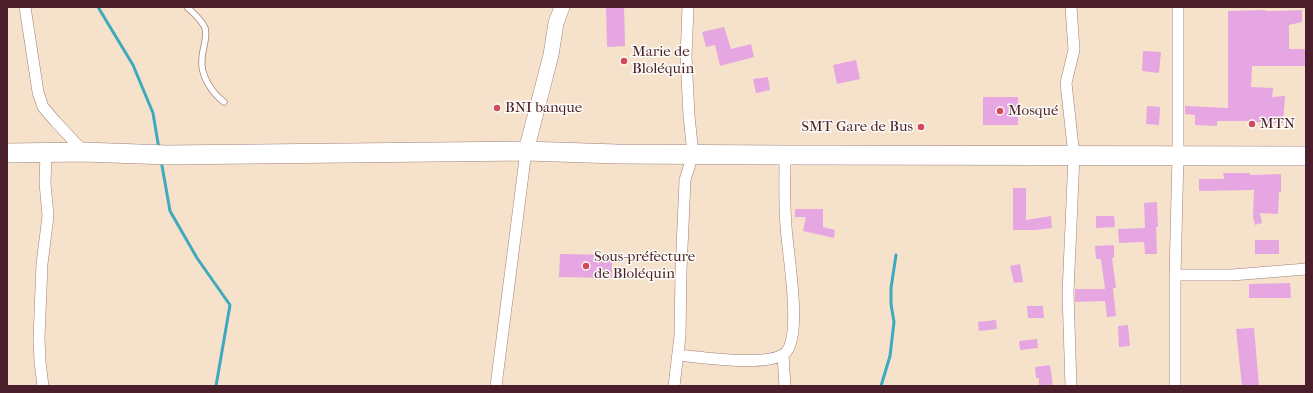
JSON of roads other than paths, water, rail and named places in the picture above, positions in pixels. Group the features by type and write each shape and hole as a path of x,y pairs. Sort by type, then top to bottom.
{"highway":[{"path":"7,153 84,152 167,155 526,151 617,154 785,156 1306,156"}],"main road":[{"path":"526,151 551,55 556,23 562,7"}],"street":[{"path":"25,7 38,92 43,107 84,152"},
{"path":"674,386 680,336 685,180 693,154 689,116 686,57 688,7"},
{"path":"1070,386 1068,293 1074,156 1066,84 1074,50 1071,7"},
{"path":"1175,386 1178,7"},
{"path":"496,386 526,151"},
{"path":"43,386 39,338 42,264 48,216 45,183 46,153"},
{"path":"678,355 743,361 760,360 783,355 788,351 794,318 793,292 786,225 785,156"},
{"path":"1175,275 1232,275 1306,269"},
{"path":"783,355 785,386"}],"lane":[{"path":"187,7 205,28 206,36 201,61 203,71 215,96 224,102"}],"waterway":[{"path":"98,7 133,65 153,113 159,149"},
{"path":"161,160 170,211 197,258 230,305 216,386"},
{"path":"881,386 890,356 894,322 891,304 891,288 896,255"}],"place":[{"name":"Marie de Bloléquin","path":"624,61"},
{"name":"BNI banque","path":"497,108"},
{"name":"Mosqué","path":"1000,111"},
{"name":"MTN","path":"1252,124"},
{"name":"SMT Gare de Bus","path":"921,127"},
{"name":"Sous-préfecture de Bloléquin","path":"586,266"}]}
